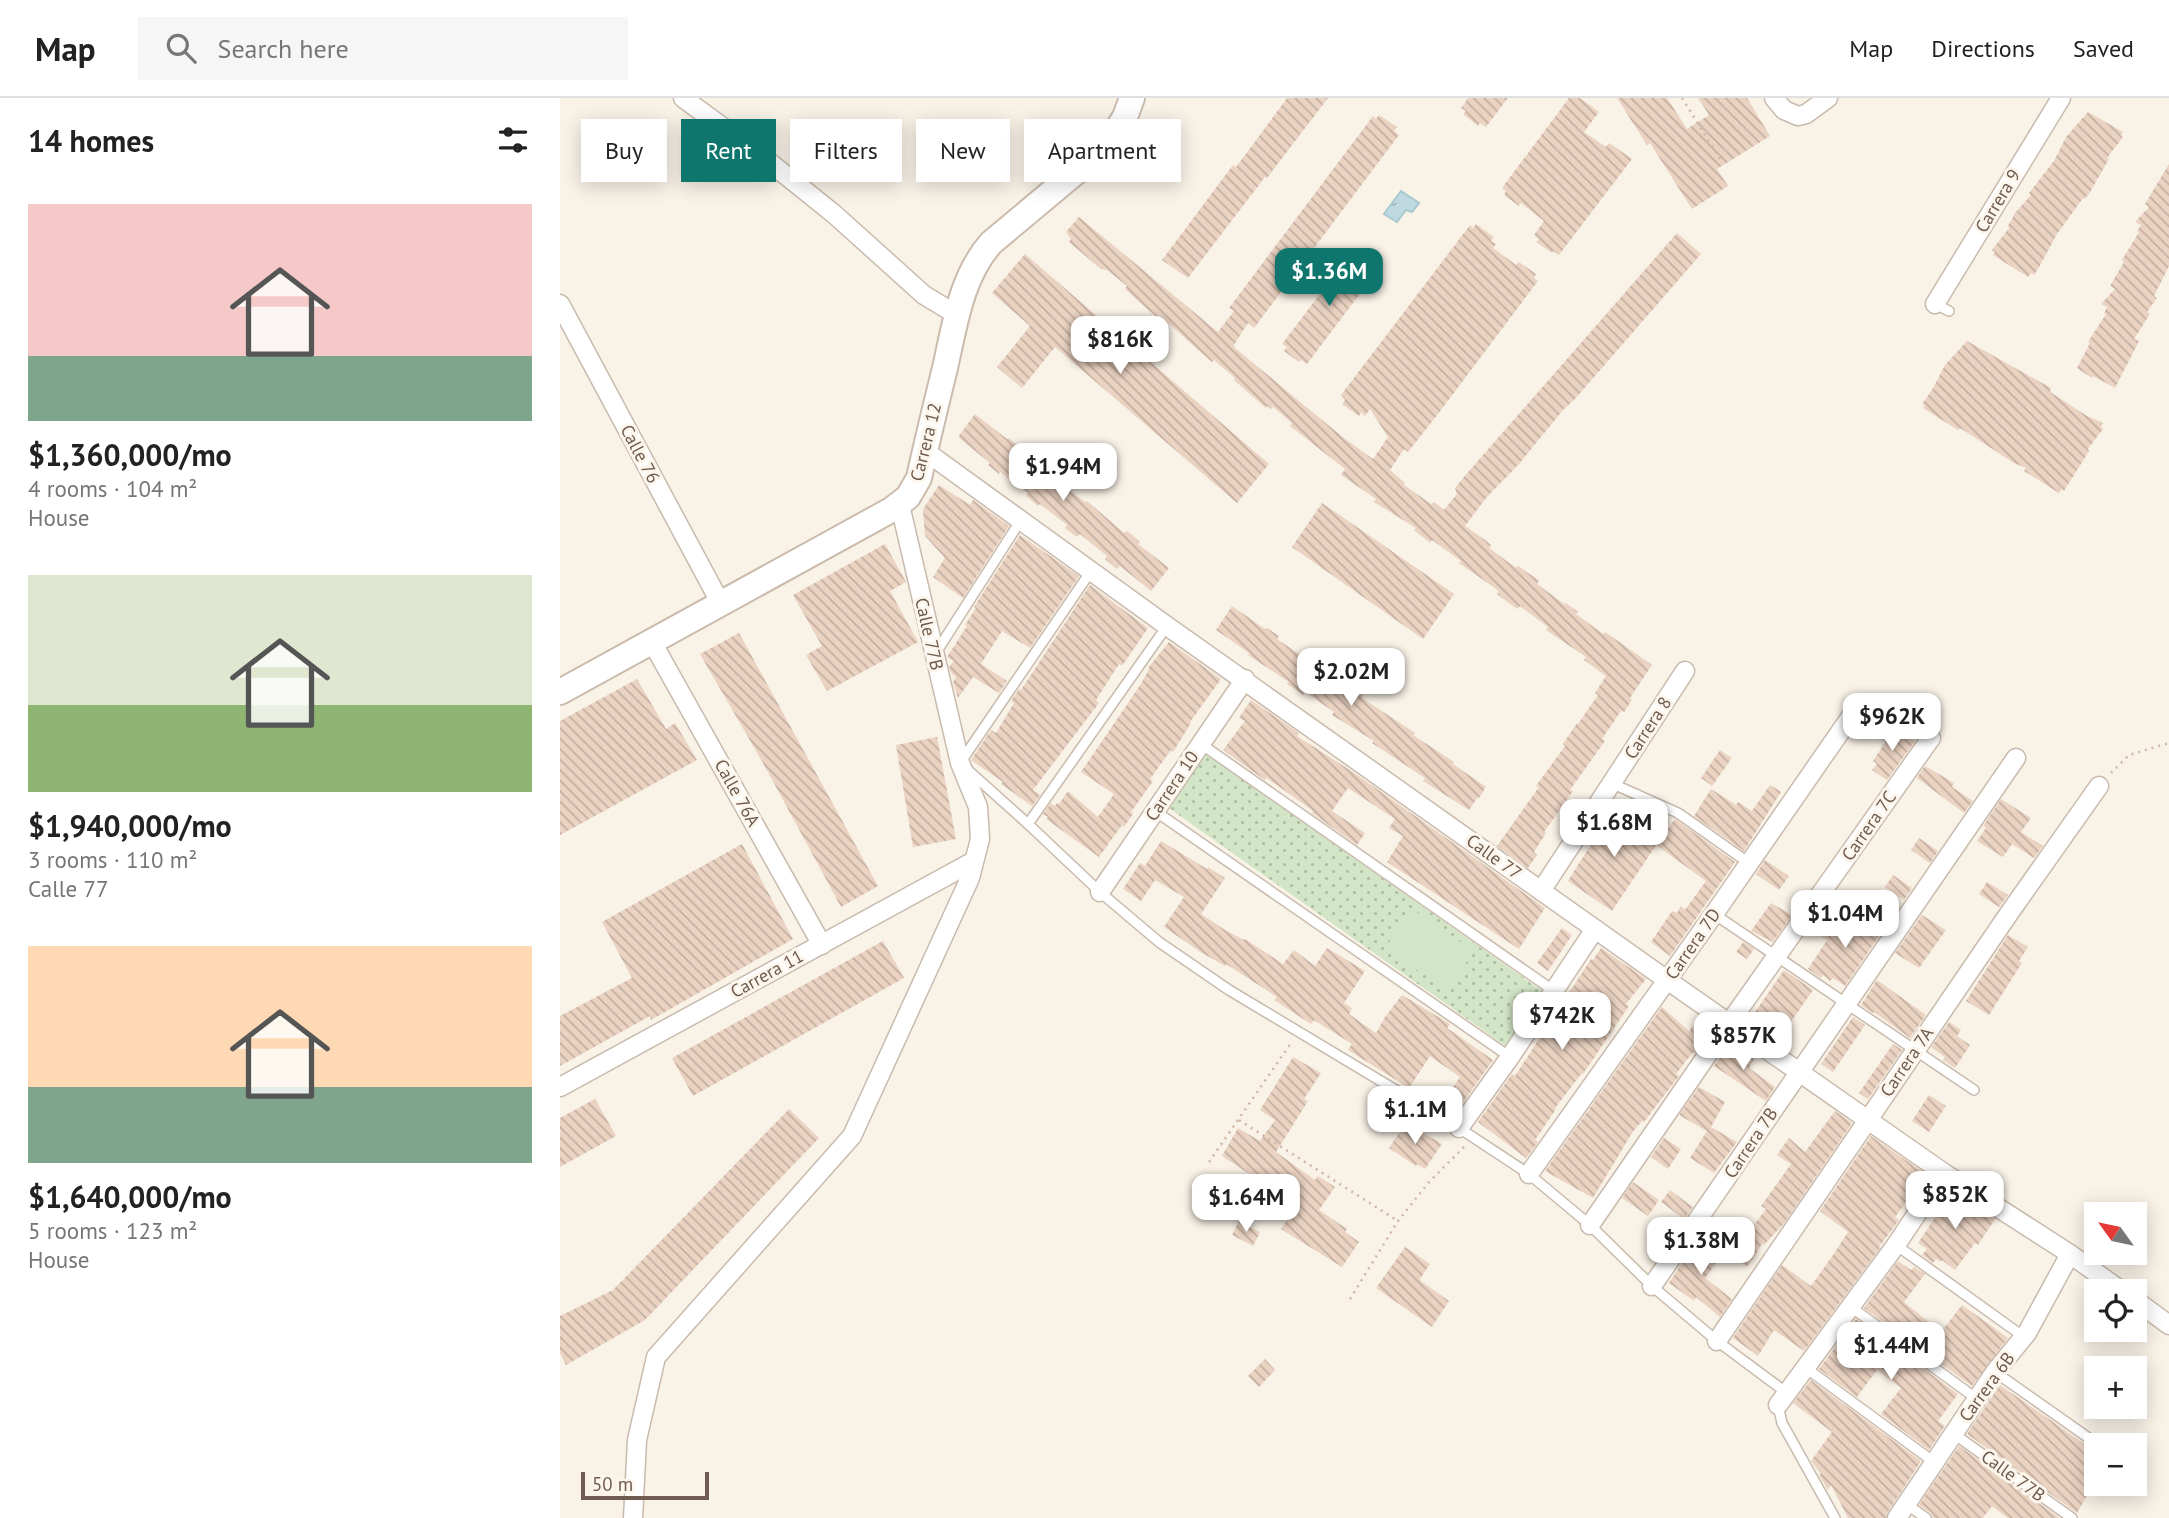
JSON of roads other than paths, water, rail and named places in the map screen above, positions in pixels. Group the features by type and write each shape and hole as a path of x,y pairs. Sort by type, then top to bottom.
{"main road":[{"name":"Carrera 12","path":"560,692 900,505 915,489 957,315 970,275 979,258 992,243 1107,146 1125,117 1132,98"}],"street":[{"path":"683,98 834,214 924,295 957,315"},
{"path":"1774,98 1792,115 1798,116 1806,114 1828,98"},
{"name":"Carrera 9","path":"1942,307 2061,98"},
{"name":"Calle 76","path":"560,304 720,604"},
{"name":"Calle 77","path":"925,450 1667,980 1944,1173 2105,1279"},
{"name":"Calle 77B","path":"634,1518 637,1440 656,1357 852,1136 970,878 975,861 980,839 978,807 960,763 900,505"},
{"name":"Calle 76A","path":"652,642 822,945"},
{"name":"Carrera 8","path":"1541,891 1685,671"},
{"name":"Carrera 10","path":"1100,892 1245,679"},
{"name":"Carrera 7D","path":"1529,1174 1854,712"},
{"name":"Carrera 7C","path":"1590,1225 1931,738"},
{"name":"Carrera 7B","path":"1653,1286 2016,758"},
{"name":"Carrera 7A","path":"1717,1340 2099,786"},
{"name":"Carrera 11","path":"560,1087 975,861"},
{"path":"1467,1133 1510,1057 1595,929"},
{"path":"1783,1399 1896,1245 1944,1173"},
{"name":"Carrera 6B","path":"1902,1511 1995,1372 2024,1337 2070,1254"},
{"path":"2147,1309 2169,1325"}],"lane":[{"path":"934,656 1021,520"},
{"path":"1091,571 960,763 1100,892 1159,942 1229,990 1467,1133 1529,1174 1590,1225 1653,1286 1783,1399 1782,1423 1835,1518"},
{"path":"1028,824 1167,625"},
{"path":"1201,744 1554,991"},
{"path":"1611,783 1678,813 1749,863"},
{"path":"1155,811 1510,1057"},
{"path":"1714,914 1974,1090"},
{"path":"1896,1245 2024,1337"},
{"path":"1850,1307 1977,1399"},
{"path":"1806,1368 1934,1462"},
{"path":"1995,1372 2084,1434"},
{"name":"Calle 77B","path":"1954,1434 2071,1518"},
{"path":"1902,1511 1926,1518"}],"water":[{"path":"1401,191 1419,203 1412,212 1406,210 1397,222 1384,214"}]}
